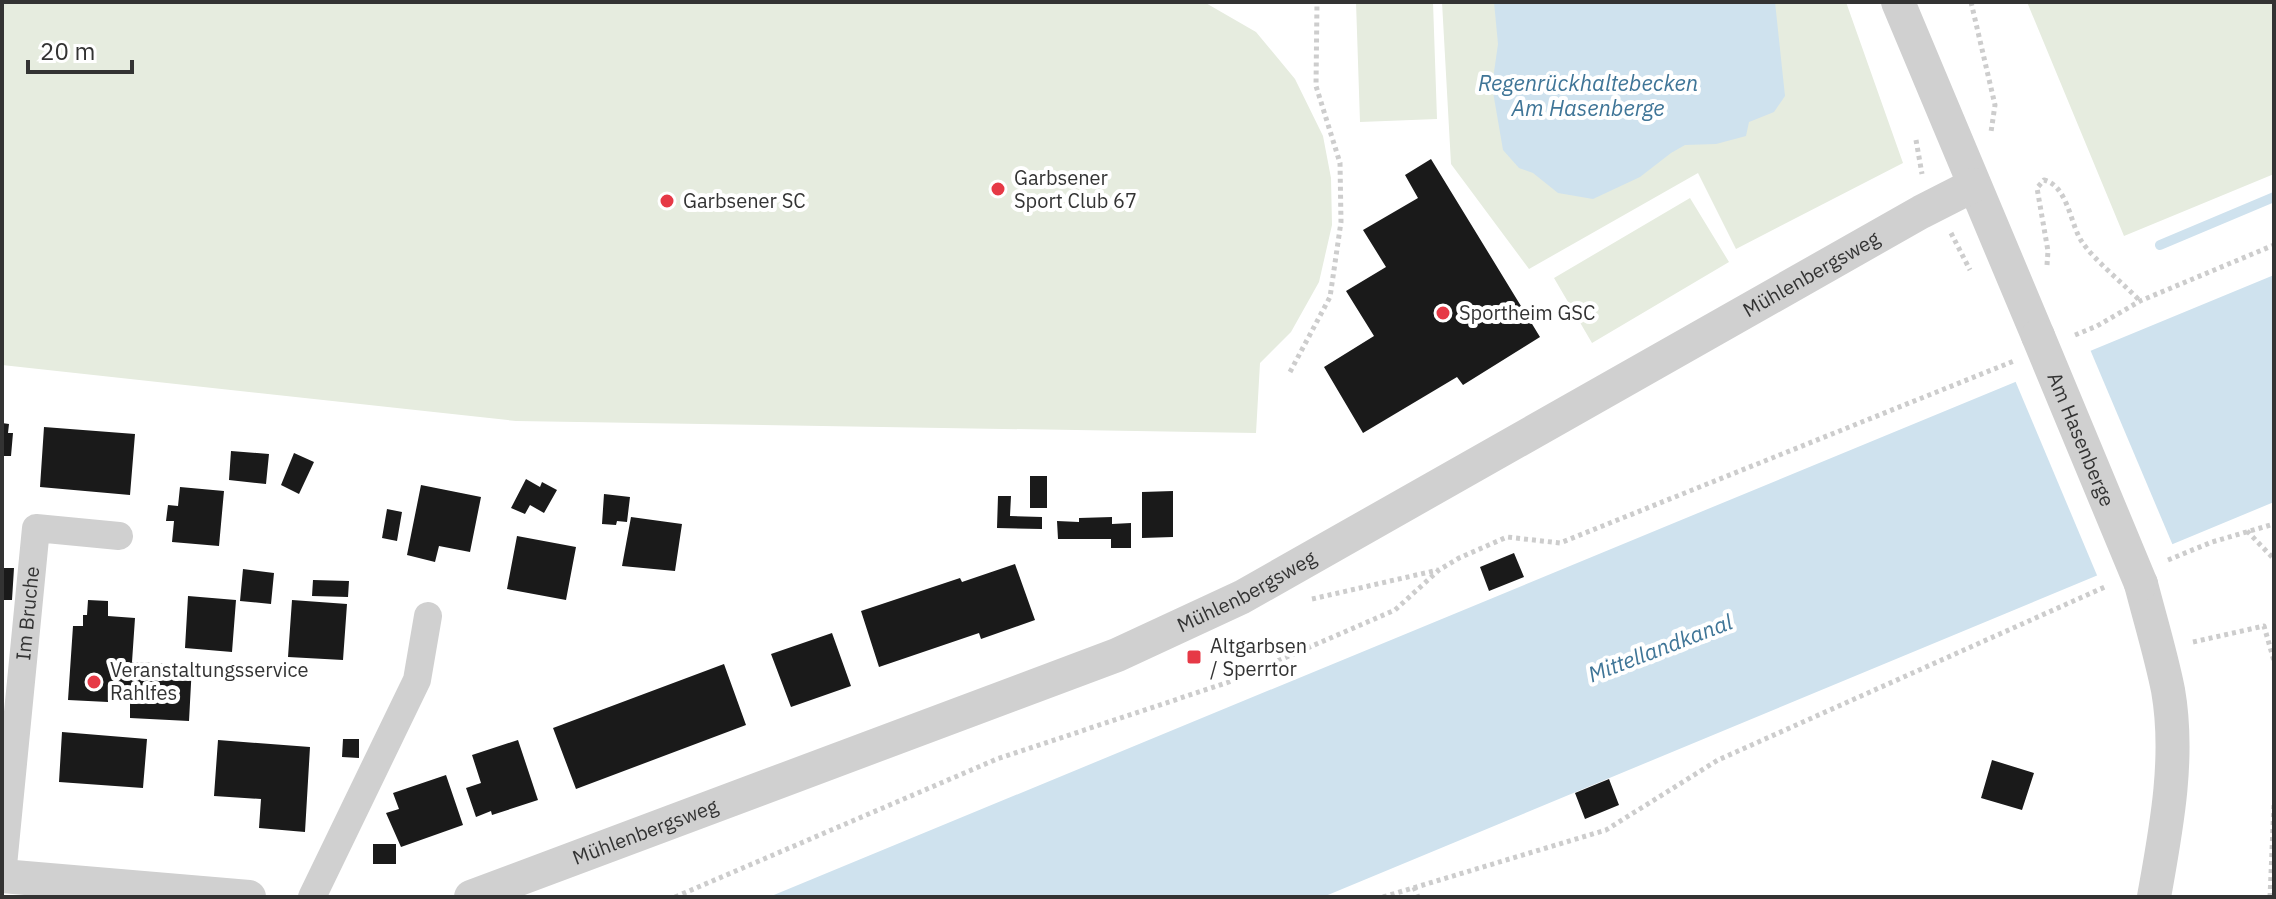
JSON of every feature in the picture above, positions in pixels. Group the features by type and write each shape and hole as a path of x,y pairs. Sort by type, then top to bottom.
{"street":[{"name":"Am Hasenberge","path":"1898,2 2141,584 2168,692 2173,752 2165,833 2154,897"},
{"name":"Mühlenbergsweg","path":"471,897 1117,655 1229,603 1306,563 1974,185"},
{"name":"Im Bruche","path":"2,876 36,528 119,536"},
{"path":"312,897 417,680 428,616"},
{"path":"2,876 249,897"}],"path":[{"path":"1290,372 1330,297 1341,222 1340,163 1316,86 1317,2"},
{"path":"1971,2 1995,105 1989,145"},
{"path":"2046,274 2048,251 2037,188 2044,180 2051,181 2064,199 2082,242 2140,301"},
{"path":"675,897 997,759 1229,682 1395,610 1439,570 1507,537 1560,543 2043,344 2097,326 2140,301 2274,245"},
{"path":"2212,542 2274,524"},
{"path":"2246,531 2274,559"},
{"path":"1343,592 1439,570"},
{"path":"1383,897 1606,830 1718,760 2097,590"},
{"path":"2193,642 2264,626 2274,661"},
{"path":"2270,897 2274,804"},
{"path":"1414,887 1418,897"}],"shaded area":[{"name":"Garbsener SC","path":"2,2 1204,2 1256,32 1295,79 1323,136 1331,178 1332,225 1319,282 1291,332 1260,363 1256,433 516,421 2,365"},
{"path":"1356,2 1433,2 1437,119 1360,122"},
{"path":"1442,2 1846,2 1903,163 1736,249 1698,173 1529,269 1451,164"},
{"path":"2027,2 2274,2 2274,174 2124,236"},
{"path":"1690,198 1729,262 1592,343 1554,278"}],"water":[{"name":"Regenrückhaltebecken Am Hasenberge","path":"1494,2 1775,2 1785,96 1774,112 1749,122 1746,136 1716,144 1685,145 1640,177 1593,199 1558,193 1533,173 1519,168 1503,150 1492,86 1498,44"},
{"name":"Mittellandkanal","path":"2274,275 2274,502 1323,897 769,897"}],"pier":[{"path":"2089,347 2174,548 2099,580 2014,378"}],"building":[{"name":"Sportheim GSC","path":"1431,159 1540,337 1463,385 1457,377 1363,433 1324,367 1374,336 1346,291 1386,267 1363,230 1418,198 1405,175"},
{"path":"2,423 9,424 8,433 13,433 11,456 2,456"},
{"path":"44,427 135,434 130,495 40,487"},
{"path":"231,451 269,454 266,484 229,480"},
{"path":"294,453 314,462 299,494 281,485"},
{"path":"1030,476 1047,476 1047,508 1030,508"},
{"path":"526,479 540,487 542,482 557,490 544,513 530,505 525,514 511,508"},
{"path":"421,485 481,497 470,552 439,546 435,562 407,555"},
{"path":"180,487 224,491 219,546 172,542 174,521 166,521 168,505 178,506"},
{"path":"1173,491 1173,537 1142,538 1142,492"},
{"path":"604,494 630,497 627,522 602,524"},
{"path":"998,496 1011,496 1010,516 1042,517 1042,529 997,528"},
{"path":"387,509 402,512 397,541 382,538"},
{"path":"631,517 682,524 675,571 622,566"},
{"path":"1112,517 1112,524 1131,523 1131,548 1111,548 1111,539 1058,539 1057,521 1079,522 1079,518"},
{"path":"517,536 576,547 566,600 507,589"},
{"path":"1514,553 1524,577 1489,591 1480,567"},
{"path":"1015,564 1035,620 981,639 979,633 879,667 861,611 960,578 962,582"},
{"path":"2,568 14,568 12,600 2,600"},
{"path":"243,569 274,573 271,604 240,601"},
{"path":"313,580 349,581 348,597 312,596"},
{"path":"188,596 236,600 232,652 185,648"},
{"path":"88,600 108,601 108,616 135,618 132,662 192,665 189,721 130,718 130,698 108,697 108,702 68,700 73,626 83,626"},
{"path":"292,600 347,604 343,660 288,657"},
{"path":"832,633 851,686 791,707 771,654"},
{"path":"724,664 746,725 576,789 553,728"},
{"path":"62,732 147,739 143,788 59,782"},
{"path":"343,739 359,739 359,758 342,757"},
{"path":"218,740 310,747 305,832 259,828 261,799 214,796"},
{"path":"518,740 538,800 476,817 466,788 481,783 472,755"},
{"path":"1992,760 2034,773 2022,810 1981,798"},
{"path":"446,775 463,825 401,847 386,813 399,809 393,793"},
{"path":"1609,779 1619,805 1585,819 1575,793"},
{"path":"373,844 396,844 396,864 373,864"}],"waterway":[{"path":"2160,245 2274,197"}],"place":[{"name":"Garbsener Sport Club 67","path":"998,189"},
{"name":"Garbsener SC","path":"667,201"},
{"name":"Sportheim GSC","path":"1443,313"},
{"name":"Altgarbsen / Sperrtor","path":"1194,657"},
{"name":"Veranstaltungsservice Rahlfes","path":"94,682"}]}
